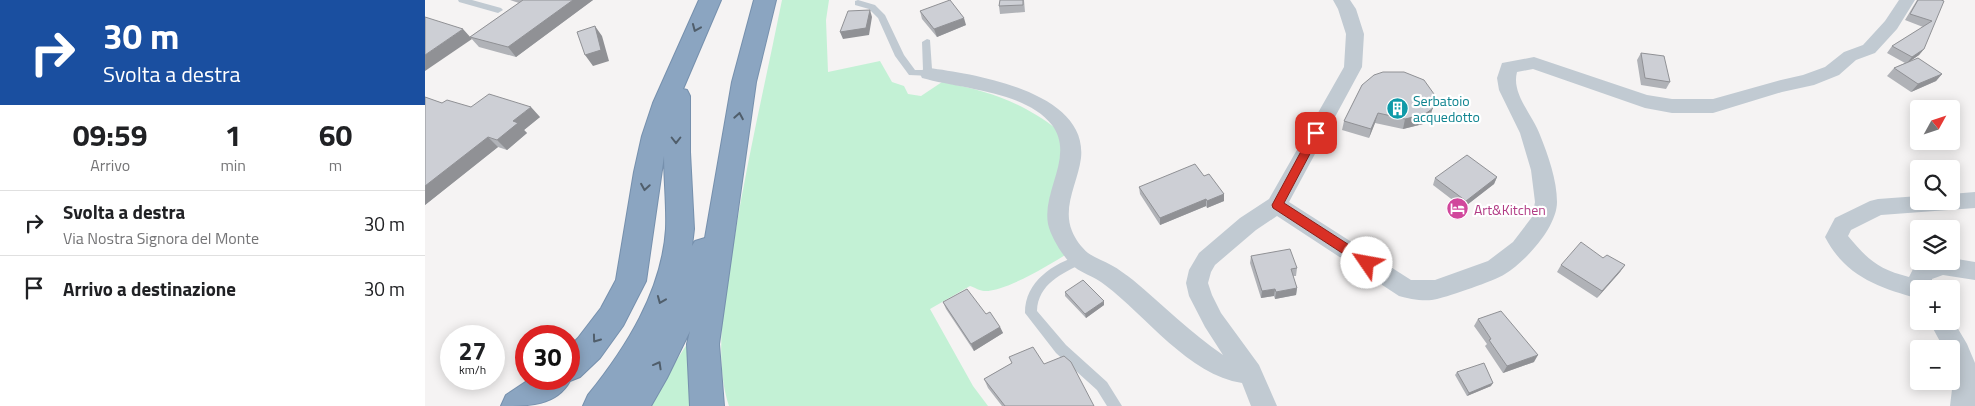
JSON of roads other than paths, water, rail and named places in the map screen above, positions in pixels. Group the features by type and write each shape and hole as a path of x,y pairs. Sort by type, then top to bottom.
{"highway":[{"path":"580,357 589,348 612,317 631,281 655,136 665,103 710,0"},
{"path":"707,406 703,344 744,82 765,0"},
{"path":"600,406 611,392 644,339 675,265 680,229 676,137 678,96 684,57"},
{"path":"632,406 649,382 673,336 690,295 730,164"},
{"path":"518,406 540,390"}],"street":[{"path":"1264,406 1250,373 1213,320 1197,283 1200,270 1207,259 1249,224 1277,205 1353,67 1355,34 1347,9 1341,0"},
{"path":"1277,205 1407,289 1435,290 1496,268 1521,248 1542,220 1546,202 1541,170 1530,133 1508,90 1506,78 1509,67 1534,63 1645,101 1673,106 1713,106 1781,86 1807,81 1832,71 1850,56 1869,49 1891,25 1907,0"},
{"path":"929,74 970,80 1028,98 1065,124 1071,142 1071,154 1058,212 1061,232 1080,260 1111,276 1180,336 1222,367 1250,373"},
{"path":"1910,286 1889,281 1859,265 1836,237 1843,224 1878,207 1975,200"},
{"path":"1920,280 1923,272 1943,266 1975,270"},
{"path":"1946,330 1961,354 1967,380 1963,406"}],"lane":[{"path":"462,0 498,10"},
{"path":"858,3 871,7 883,17 900,56 912,73 929,74 927,69 927,42"},
{"path":"1080,260 1061,269 1044,282 1033,295 1031,313 1061,348 1102,386 1115,406"}],"place":[{"name":"Serbatoio acquedotto","path":"1397,108"},
{"name":"Art&Kitchen","path":"1458,209"}]}
